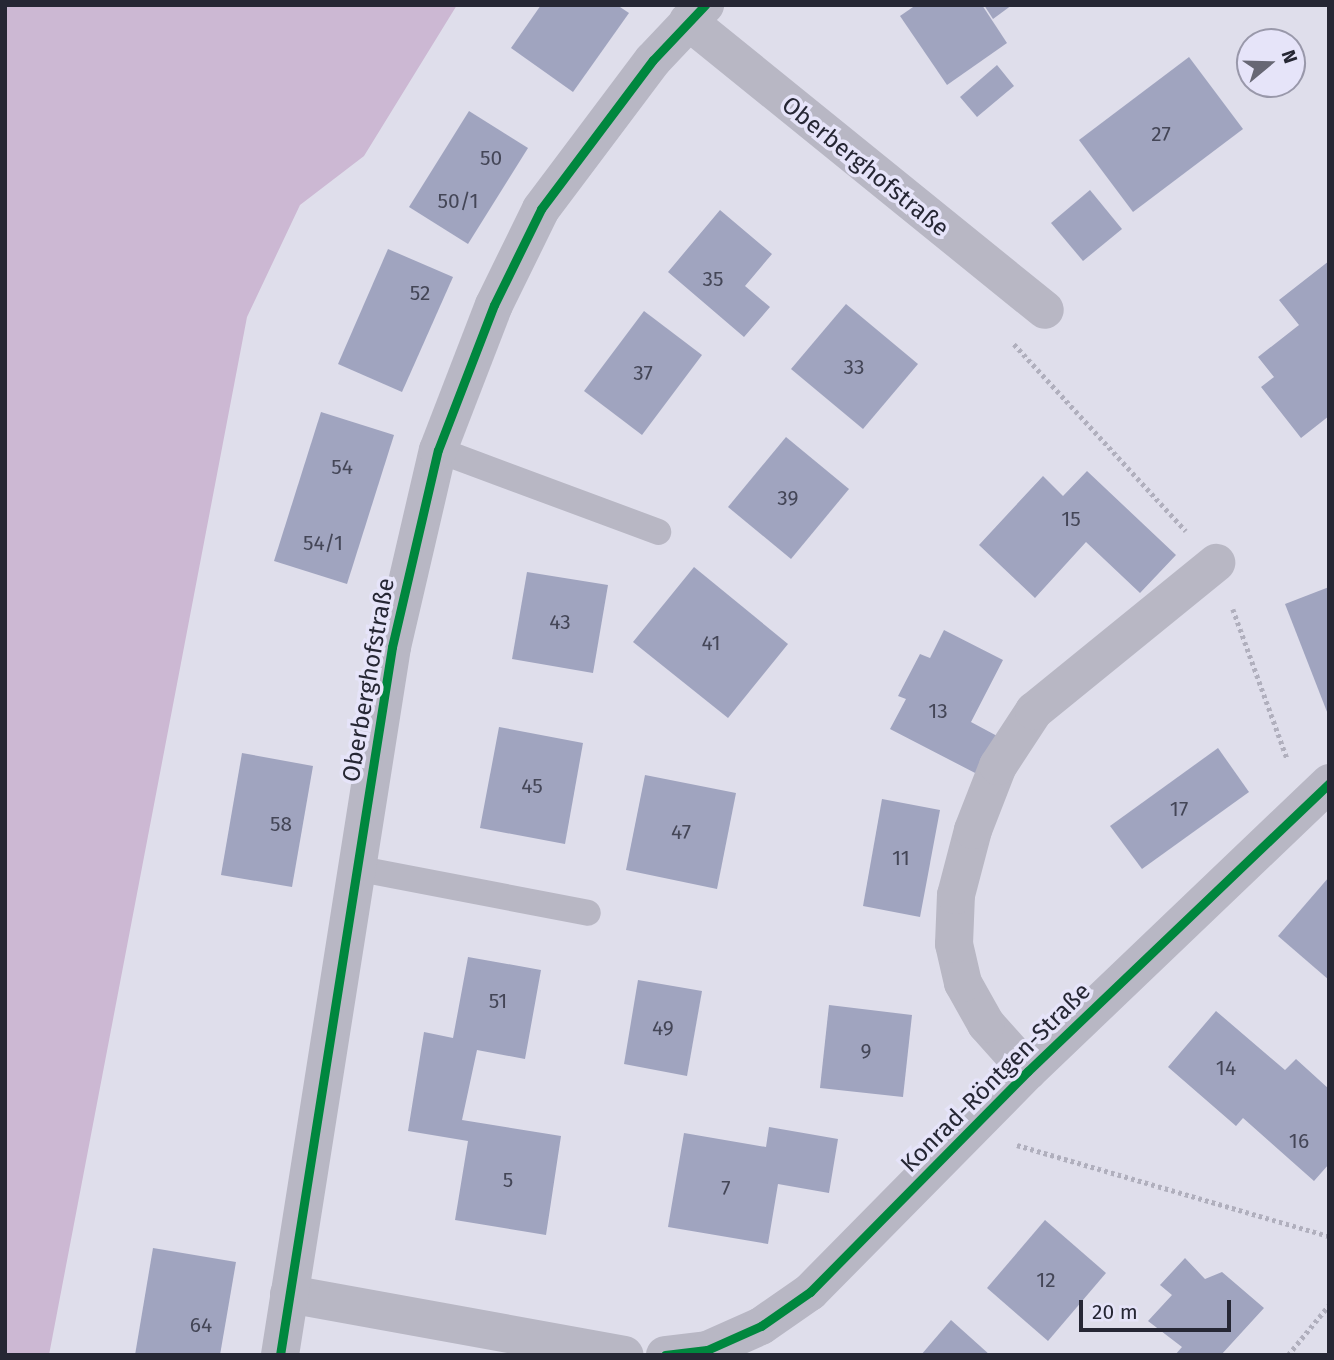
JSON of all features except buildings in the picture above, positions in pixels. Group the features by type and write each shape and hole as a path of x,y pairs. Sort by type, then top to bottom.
{"street":[{"name":"Oberberghofstraße","path":"280,1355 392,647 438,450 494,305 541,209 696,13 1045,310"},
{"name":"Konrad-Röntgen-Straße","path":"1028,1071 986,1024 962,983 954,944 956,895 973,830 998,766 1034,711 1216,563"},
{"name":"Konrad-Röntgen-Straße","path":"665,1355 767,1341 810,1292 1028,1071 1329,783"},
{"path":"289,1294 624,1355"}],"lane":[{"path":"438,450 658,532"},
{"path":"355,868 588,913"}],"path":[{"path":"1025,1137 1017,1145 1329,1237"},
{"path":"1287,1355 1329,1305"}],"shaded area":[{"path":"5,5 457,5 364,156 300,205 247,317 49,1355 5,1355"}],"cycle path":[{"path":"280,1355 392,647 438,450 494,305 541,209 653,60 705,5"},
{"path":"665,1355 707,1350 761,1326 810,1292 1028,1071 1329,783"}]}
